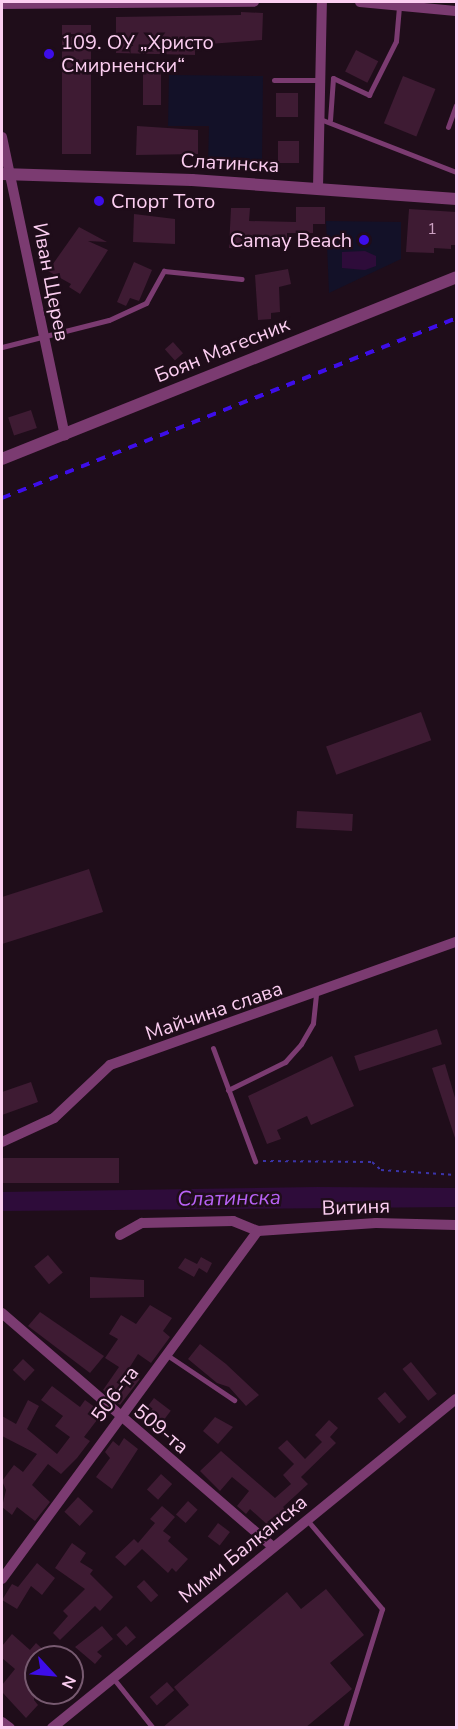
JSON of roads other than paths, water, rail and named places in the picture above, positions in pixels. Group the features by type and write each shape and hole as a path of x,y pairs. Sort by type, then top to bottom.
{"street":[{"path":"2,4 254,2"},
{"path":"318,188 325,120 321,80 322,2"},
{"path":"360,2 456,11"},
{"name":"Иван Щерев","path":"2,138 7,174 64,435"},
{"name":"Слатинска","path":"7,174 318,188 456,199"},
{"name":"Боян Магесник","path":"2,459 456,277"},
{"name":"Майчина слава","path":"2,1142 54,1118 110,1065 316,995 456,942"},
{"path":"120,1235 142,1223 233,1221 258,1231"},
{"name":"Витиня","path":"258,1231 375,1223 456,1225"},
{"name":"506-та","path":"3,1576 258,1231"},
{"name":"509-та","path":"2,1313 119,1418 273,1547"},
{"name":"Мими Балканска","path":"52,1728 456,1399"},
{"path":"2,1722 10,1728"}],"lane":[{"path":"399,7 396,41 369,95 333,78 325,120 456,171"},
{"path":"274,80 321,80"},
{"path":"448,127 456,105"},
{"path":"2,347 108,320 146,303 164,271 242,279"},
{"path":"228,1090 285,1062 301,1044 313,1023 316,995"},
{"path":"213,1048 255,1161"},
{"path":"167,1355 234,1400"},
{"path":"307,1519 382,1609 345,1728"},
{"path":"113,1678 153,1728"}],"water":[{"path":"365,251 376,256 376,266 365,270 342,268 342,252"},
{"path":"317,1187 456,1188 456,1207 2,1211 2,1192"}],"railway":[{"path":"2,498 456,318"}],"place":[{"name":"109. ОУ „Христо Смирненски“","path":"49,54"},
{"name":"Спорт Тото","path":"99,201"},
{"name":"Camay Beach","path":"364,240"}]}
